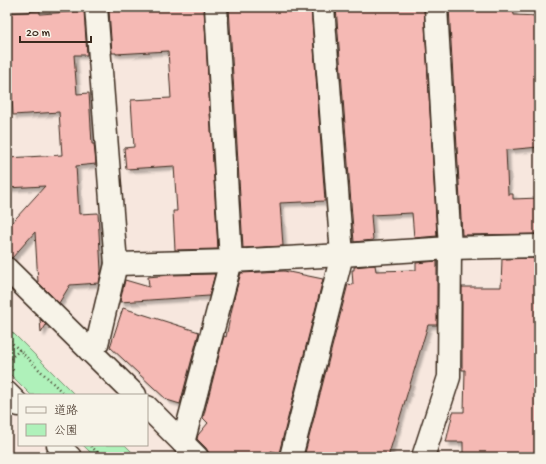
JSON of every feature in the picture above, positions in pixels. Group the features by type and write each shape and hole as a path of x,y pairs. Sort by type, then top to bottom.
{"street":[{"path":"90,351 97,344 116,264 96,7"},
{"path":"190,450 231,261 216,7"},
{"path":"291,457 342,255 324,7"},
{"path":"423,457 449,377 450,248 436,7"},
{"path":"116,264 231,261 450,248 539,246"},
{"path":"7,269 134,394"},
{"path":"7,393 18,404"},
{"path":"148,408 190,450"},
{"path":"59,446 70,457"}],"path":[{"path":"7,338 64,394"},
{"path":"7,362 20,350"},
{"path":"91,446 102,457"}],"green space":[{"path":"7,327 74,394 30,394 7,371"},
{"path":"84,446 126,446 137,457 95,457"}],"building":[{"path":"165,7 201,7 201,9 204,9 218,249 175,250 173,211 177,211 174,166 126,169 124,148 134,147 131,100 171,98 168,51 112,53 109,10 120,9 120,11"},
{"path":"229,7 311,7 325,201 280,203 283,246 243,248"},
{"path":"336,7 424,7 437,236 414,238 412,213 371,215 373,240 354,242"},
{"path":"449,7 513,7 514,15 539,16 539,147 506,150 508,194 513,194 513,199 539,198 539,234 462,235"},
{"path":"40,11 40,14 84,11 87,55 74,55 77,94 89,93 92,144 94,144 96,164 76,166 79,214 98,213 101,271 99,283 70,285 59,303 38,282 35,232 12,258 7,257 7,228 45,186 7,188 7,158 62,155 59,112 13,115 10,58 7,59 7,13"},
{"path":"539,258 539,457 463,457 463,442 446,442 453,412 464,412 465,370 462,370 462,287 501,287 502,259"},
{"path":"437,261 437,325 428,325 388,457 304,457 348,284 353,285 352,270 354,270 354,267 375,265 376,271 416,270 416,263"},
{"path":"284,271 323,279 279,453 271,451 266,457 209,457 209,453 206,448 197,439 198,435 208,423 203,418 224,336 226,337 241,273"},
{"path":"215,274 209,296 120,302 125,280 149,287 148,277"},
{"path":"123,308 199,332 180,404 167,400 110,347"},
{"path":"40,319 46,325 41,333"}]}
